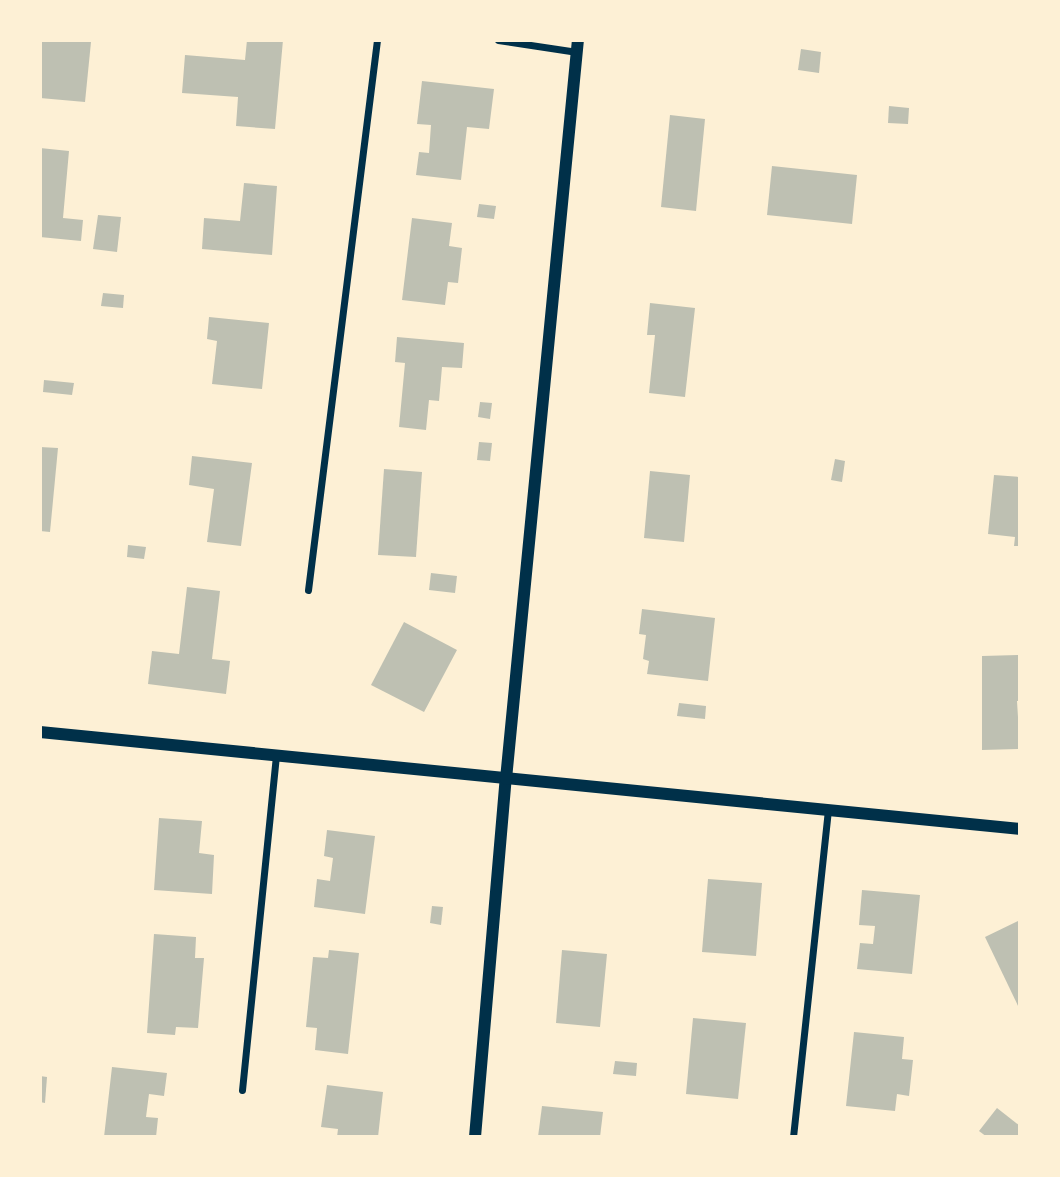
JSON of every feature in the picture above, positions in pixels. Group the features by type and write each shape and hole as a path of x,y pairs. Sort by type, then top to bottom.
{"street":[{"path":"309,590 377,40"},
{"path":"475,1137 506,779 577,46 498,40"},
{"path":"40,732 276,753 506,779 1020,829"},
{"path":"242,1090 276,753"},
{"path":"793,1137 828,810"}],"building":[{"path":"40,40 91,42 85,102 40,98"},
{"path":"247,40 283,40 275,129 236,126 238,97 182,93 185,55 245,60"},
{"path":"801,49 821,52 819,73 798,70"},
{"path":"422,81 494,89 489,129 467,127 461,180 416,175 419,152 429,153 431,125 417,124"},
{"path":"889,106 909,108 908,124 888,123"},
{"path":"670,115 705,119 696,211 661,207"},
{"path":"40,148 69,151 63,218 83,220 81,241 40,237"},
{"path":"772,166 857,175 852,224 767,215"},
{"path":"244,183 277,186 272,255 202,249 204,218 240,221"},
{"path":"479,204 496,206 494,219 477,217"},
{"path":"98,215 121,217 117,252 93,249"},
{"path":"412,218 452,223 449,246 462,248 458,283 448,282 445,305 402,300"},
{"path":"103,293 124,295 123,308 101,306"},
{"path":"650,303 695,308 685,397 649,393 655,335 647,335"},
{"path":"209,317 269,323 262,389 212,384 217,341 207,339"},
{"path":"397,337 464,343 462,368 442,367 439,401 429,400 426,430 399,427 405,363 395,362"},
{"path":"44,380 74,383 72,395 43,392"},
{"path":"480,402 492,403 490,419 478,417"},
{"path":"479,442 492,443 490,461 477,460"},
{"path":"40,447 58,448 50,532 40,531"},
{"path":"192,456 252,463 241,546 207,542 214,489 189,485"},
{"path":"835,459 845,461 842,482 831,480"},
{"path":"384,469 422,472 416,557 378,555"},
{"path":"650,471 690,475 684,542 644,538"},
{"path":"994,475 1020,477 1020,546 1014,546 1015,537 988,534"},
{"path":"128,545 146,547 144,559 127,557"},
{"path":"431,573 457,576 455,593 429,590"},
{"path":"187,587 220,591 212,659 230,661 226,694 148,684 152,651 179,654"},
{"path":"642,609 715,618 708,681 647,674 649,661 643,659 646,635 639,634"},
{"path":"404,622 457,650 424,712 371,685"},
{"path":"1020,655 1020,701 1017,701 1020,749 982,750 982,656"},
{"path":"679,703 706,706 705,719 677,716"},
{"path":"159,818 202,821 199,853 214,855 212,894 154,890"},
{"path":"327,830 375,836 365,914 314,907 317,879 330,881 333,858 324,856"},
{"path":"708,879 762,883 756,956 702,952"},
{"path":"862,890 920,895 912,974 857,969 860,943 873,944 875,926 859,925"},
{"path":"432,906 443,907 441,925 430,923"},
{"path":"1020,920 1020,1010 985,937"},
{"path":"154,934 196,937 195,958 204,958 198,1028 176,1027 175,1035 147,1033"},
{"path":"329,950 359,953 348,1054 315,1050 317,1028 306,1027 313,957 328,958"},
{"path":"562,950 607,954 600,1027 556,1023"},
{"path":"693,1018 746,1023 738,1099 686,1094"},
{"path":"854,1032 904,1037 902,1059 913,1060 909,1096 897,1094 895,1111 846,1106"},
{"path":"615,1061 637,1063 636,1076 613,1074"},
{"path":"112,1067 167,1073 164,1096 149,1094 146,1117 158,1118 156,1137 104,1137"},
{"path":"40,1076 47,1077 45,1103 40,1102"},
{"path":"327,1085 383,1092 378,1137 337,1137 338,1129 321,1127"},
{"path":"542,1106 603,1112 600,1137 538,1137"},
{"path":"997,1108 1020,1126 1020,1137 987,1137 979,1131"}]}
